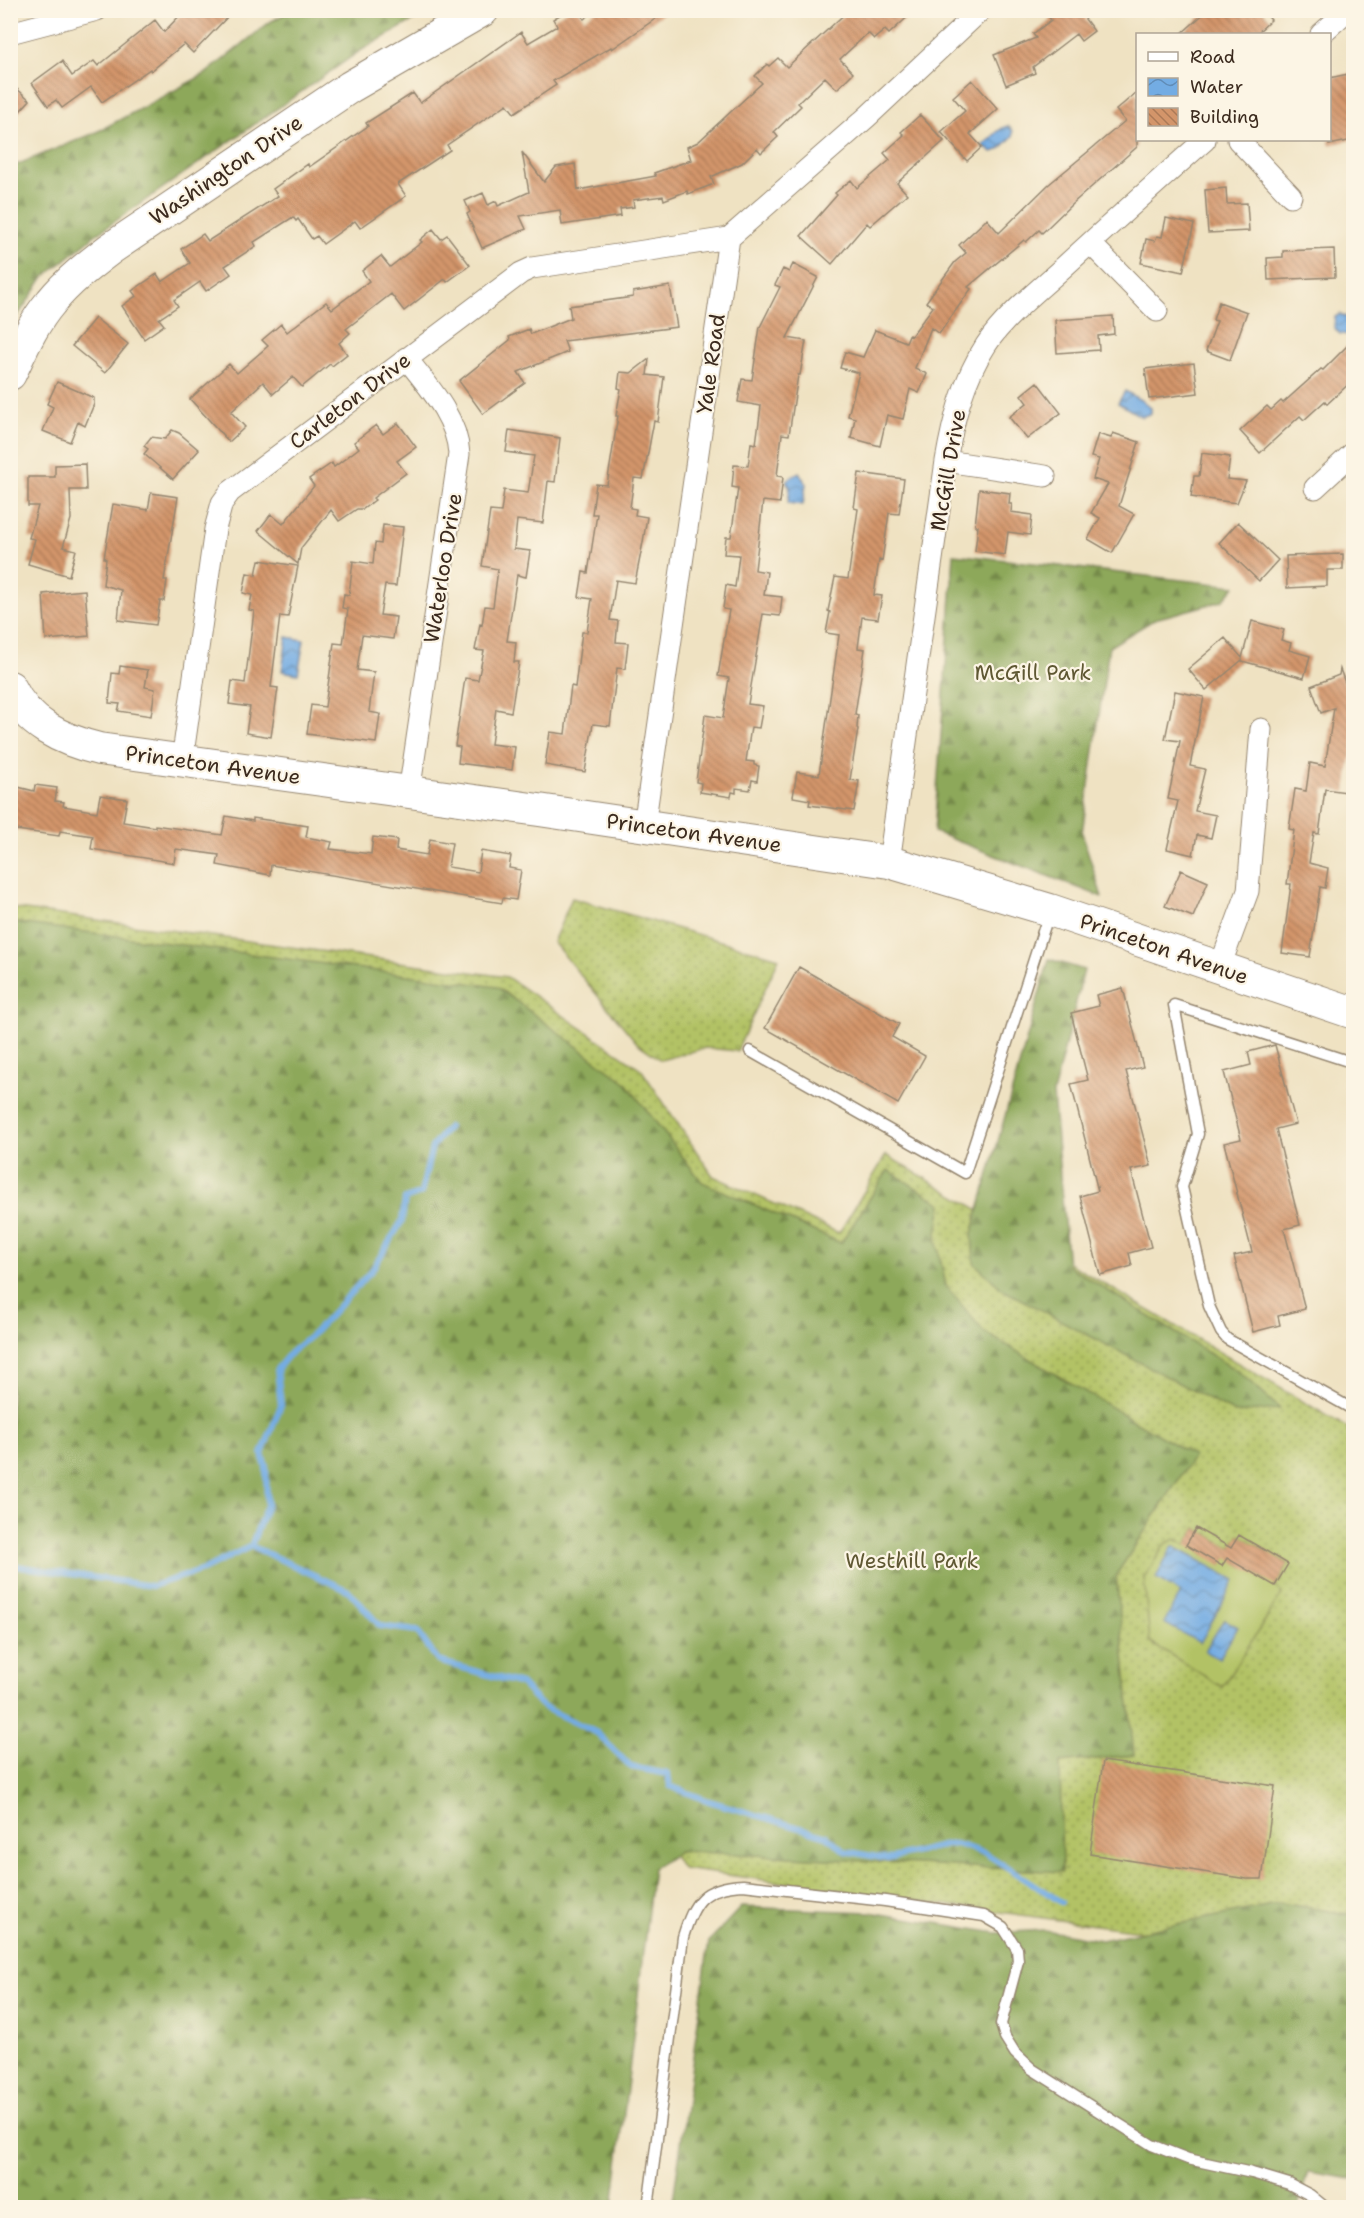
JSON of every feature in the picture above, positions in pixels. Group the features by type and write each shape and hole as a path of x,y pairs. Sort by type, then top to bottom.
{"street":[{"path":"10,33 97,10"},
{"name":"Washington Drive","path":"10,374 34,327 52,300 110,249 350,87 483,10"},
{"path":"729,238 867,117 981,10"},
{"path":"1322,33 1348,10"},
{"name":"McGill Drive","path":"889,862 946,461 957,411 970,375 986,345 1039,289 1204,141"},
{"path":"1239,141 1291,196"},
{"name":"Carleton Drive","path":"182,761 215,529 222,503 237,485 520,273 532,268 729,238"},
{"name":"Yale Road","path":"645,826 729,238"},
{"path":"1090,243 1157,310"},
{"name":"Waterloo Drive","path":"406,358 449,417 455,429 459,454 409,793"},
{"path":"1315,488 1353,452"},
{"path":"946,461 1045,476"},
{"name":"Princeton Avenue","path":"18,698 35,721 50,731 82,745 99,749 889,862 1050,910 1353,1013"},
{"path":"1220,969 1248,891 1261,729"}],"lane":[{"path":"750,1051 965,1173 1050,910"},
{"path":"1353,1063 1174,1005 1198,1134 1182,1187 1209,1306 1221,1332 1227,1339 1353,1410"},
{"path":"648,2208 683,1937 695,1906 709,1892 725,1886 743,1885 885,1901 984,1916 1003,1927 1017,1948 1018,1961 1001,2024 1005,2037 1015,2053 1032,2069 1152,2145 1188,2159 1289,2184 1310,2195 1326,2208"}],"green space":[{"path":"290,11 430,11 360,51 94,236 43,278 11,326 11,167 95,133 205,74 270,22"},
{"name":"McGill Park","path":"954,554 1235,586 1222,601 1155,619 1109,647 1082,833 1102,897 934,832"},
{"path":"572,898 779,958 737,1051 705,1048 661,1060 637,1043 553,942"},
{"name":"Westhill Park","path":"11,908 507,977 641,1069 713,1176 839,1233 886,1155 1353,1431 1353,1960 683,1869 292,1378 11,1009"},
{"path":"11,922 497,987 625,1082 702,1182 841,1243 888,1170 942,1204 936,1239 946,1286 984,1332 1194,1456 1116,1575 1134,1755 1060,1763 1062,1872 680,1851 653,1868 613,2207 11,2207"},
{"path":"1049,959 1084,970 1053,1094 1068,1266 1239,1372 1280,1409 1235,1413 1003,1290 974,1263 972,1234"},
{"path":"1196,1528 1231,1548 1239,1535 1288,1564 1275,1586 1282,1594 1222,1687 1150,1642 1144,1578 1165,1544 1175,1539 1186,1545"},
{"path":"1281,1903 1353,1915 1353,2179 1308,2172 1298,2207 672,2208 709,1941 741,1907 870,1912 996,1933 1045,1930 1101,1940"}],"water":[{"path":"1008,126 1013,131 1013,136 999,150 992,152 984,148 983,144 1000,129"},
{"path":"1340,314 1353,321 1353,335 1340,334 1334,327 1335,317"},
{"path":"1125,391 1144,402 1151,408 1151,413 1142,417 1118,403"},
{"path":"799,472 806,484 803,505 788,503 790,487 786,481"},
{"path":"287,637 304,640 298,674 282,671"},
{"path":"1173,1546 1235,1580 1200,1643 1164,1623 1181,1593 1156,1578"},
{"path":"1224,1619 1238,1627 1219,1659 1205,1651"}],"building":[{"path":"185,10 234,10 193,53 184,44 151,71 150,69 102,102 91,87 62,108 56,100 48,106 32,83 62,61 72,76 94,61 98,66 155,20 164,32"},
{"path":"568,10 579,10 584,19 597,10 668,10 612,49 611,47 553,81 556,85 514,113 507,104 447,145 450,150 398,184 406,196 360,228 355,221 323,244 317,236 312,239 298,219 296,221 293,217 254,242 256,246 225,266 231,274 206,291 200,282 174,300 178,306 159,319 164,325 144,339 122,306 136,296 132,291 157,274 162,282 190,263 181,249 203,234 208,241 278,196 273,189 308,164 309,167 368,126 366,123 413,93 420,103 521,32 528,43 557,26 553,19"},
{"path":"849,10 915,10 889,34 885,30 874,39 868,33 840,59 853,73 837,89 825,77 798,103 801,106 774,132 778,137 761,153 757,148 742,163 711,177 714,184 664,200 663,196 633,200 634,207 620,209 621,216 562,225 560,210 520,216 526,229 482,248 467,214 470,212 465,201 483,193 488,205 496,201 498,206 529,192 522,152 544,182 556,167 575,164 578,190 656,176 654,173 691,160 687,147 698,142 762,83 755,76 767,64 769,66 778,58 787,67"},
{"path":"1044,10 1095,10 1085,19 1094,31 1081,41 1076,34 1033,67 1035,73 1006,85 994,55 1036,38 1033,34 1051,20"},
{"path":"1208,10 1262,10 1271,20 1257,33 1182,33"},
{"path":"1353,73 1353,140 1329,145 1331,141 1331,78"},
{"path":"972,80 998,109 970,134 982,147 967,161 941,132 965,111 953,97"},
{"path":"10,83 30,100 10,122"},
{"path":"1136,93 1137,147 1042,233 1039,230 1026,242 1024,240 968,287 971,289 939,334 931,328 915,368 927,374 919,393 910,389 903,419 887,415 880,446 851,438 855,418 848,416 859,373 840,368 845,352 863,357 875,330 906,342 909,335 911,336 933,307 926,302 955,262 966,253 959,245 987,219 999,233 1048,185 1125,121 1116,110"},
{"path":"920,115 944,141 897,183 907,194 870,226 867,223 832,264 801,236 837,195 835,193 851,180 857,188 890,160 884,153 904,135 901,132"},
{"path":"1226,188 1227,204 1247,203 1249,231 1208,233 1205,190"},
{"path":"1166,218 1194,224 1183,272 1141,263 1146,239 1155,241 1157,236 1162,237"},
{"path":"433,229 441,239 447,235 470,265 447,282 445,279 404,311 391,294 346,329 350,333 339,343 347,354 332,366 330,364 302,387 293,377 273,394 263,382 231,412 245,427 229,442 190,399 229,364 237,373 268,346 262,340 281,324 287,332 326,302 332,309 369,281 362,271 381,256 390,267 422,242 420,240"},
{"path":"1334,249 1335,277 1268,280 1267,258 1283,257 1283,251"},
{"path":"793,264 818,277 787,338 806,341 800,375 798,375 789,435 782,434 777,476 783,477 780,503 763,501 755,570 767,572 764,595 782,597 780,616 763,614 748,704 763,706 759,728 751,727 746,761 754,762 754,765 759,766 757,781 752,780 750,790 736,788 736,793 732,792 731,797 700,792 701,783 696,782 705,715 723,718 729,678 718,676 729,610 723,609 726,585 735,587 739,555 724,554 726,537 731,537 738,488 732,487 734,465 748,466 751,443 756,444 761,406 738,402 742,379 752,380 760,327 780,287 775,285 783,269 789,272"},
{"path":"670,286 677,327 564,341 568,352 518,372 525,383 483,414 459,381 510,340 509,337 529,329 531,334 571,318 569,306 633,297 633,292"},
{"path":"1219,302 1247,312 1230,360 1206,351 1217,321 1213,320"},
{"path":"1113,316 1114,334 1098,336 1099,350 1057,353 1055,320"},
{"path":"95,318 128,344 105,373 72,346"},
{"path":"1353,340 1353,380 1327,404 1325,401 1304,420 1300,416 1260,453 1240,431 1267,406 1271,410 1281,401 1283,403 1321,369 1323,370"},
{"path":"649,359 647,375 664,377 658,422 654,421 643,479 634,478 630,508 636,509 635,515 647,517 635,583 616,580 610,620 618,621 616,642 628,643 625,669 617,668 610,726 593,724 585,772 545,765 550,732 565,734 571,686 575,687 582,632 587,632 592,599 579,597 583,572 588,573 597,514 592,514 596,484 607,485 618,416 616,416 621,389 618,388 620,372 631,373"},
{"path":"1194,363 1198,393 1149,399 1145,369"},
{"path":"57,382 94,398 94,404 85,426 78,422 70,442 43,431 53,407 47,404"},
{"path":"1037,382 1061,413 1027,439 1009,417 1027,403 1021,395"},
{"path":"398,423 416,447 397,461 406,473 373,498 375,500 363,509 357,509 339,521 331,510 301,548 298,564 258,531 271,514 283,524 314,486 309,479 332,463 334,467 359,448 354,442 376,425 383,434"},
{"path":"172,430 199,450 173,479 144,454 148,449 144,446 151,437 165,439"},
{"path":"509,430 560,438 555,482 548,481 543,523 517,520 514,549 530,551 526,577 517,575 507,641 516,642 514,662 519,662 511,712 496,709 491,744 515,747 512,770 458,763 460,747 455,746 465,678 478,680 484,651 475,650 480,624 482,625 485,606 493,607 498,569 482,566 490,511 501,512 504,490 528,493 534,456 506,452"},
{"path":"1113,433 1139,442 1119,506 1134,514 1112,553 1088,539 1100,518 1091,513 1108,484 1093,479 1099,459 1091,457 1098,434 1111,438"},
{"path":"1202,453 1230,457 1227,479 1246,481 1237,503 1191,497 1194,476 1199,476"},
{"path":"85,464 86,490 70,490 71,519 63,547 76,550 69,576 28,564 35,539 29,538 38,506 28,506 28,477 55,477 55,465"},
{"path":"859,473 904,479 899,514 889,513 882,561 879,560 874,595 882,596 878,619 862,617 858,648 865,649 855,714 858,715 858,729 850,780 859,781 854,811 809,805 810,800 793,797 797,772 819,775 839,635 826,633 830,612 828,611 835,577 848,579 858,509 854,508"},
{"path":"979,489 1010,493 1011,512 1032,515 1030,535 1008,532 1005,555 975,551"},
{"path":"151,493 178,497 164,580 167,580 164,601 160,601 156,625 118,620 121,590 103,585 106,559 104,558 113,504 148,510"},
{"path":"1238,522 1278,560 1259,581 1219,543"},
{"path":"383,525 403,527 396,586 385,585 380,615 396,617 393,639 362,635 357,670 374,672 369,712 380,714 376,743 307,734 311,705 325,707 334,643 343,644 348,609 342,608 344,594 349,595 353,561 373,564 375,543 381,544"},
{"path":"1343,554 1343,570 1327,570 1327,586 1287,588 1286,556"},
{"path":"259,560 298,566 288,617 280,616 271,687 278,688 271,737 246,733 250,707 229,704 232,681 245,683 254,611 249,610 252,595 243,593 247,573 256,575"},
{"path":"85,590 89,636 46,640 43,594"},
{"path":"1252,621 1284,630 1281,640 1291,643 1289,650 1310,656 1304,678 1242,660 1206,690 1188,669 1225,638 1242,658"},
{"path":"120,666 148,670 145,687 155,689 151,716 118,711 120,704 109,703 112,673 119,674"},
{"path":"1340,669 1353,705 1353,744 1346,792 1325,789 1319,834 1314,833 1309,863 1328,868 1325,888 1320,887 1310,957 1282,953 1291,884 1287,884 1294,830 1289,829 1295,789 1306,791 1310,763 1325,766 1334,708 1321,713 1311,686 1339,675"},
{"path":"1175,691 1204,697 1190,766 1205,769 1195,811 1216,815 1211,838 1197,835 1193,855 1167,849 1178,801 1168,799 1180,741 1165,739"},
{"path":"10,785 34,791 35,785 57,788 55,801 64,802 63,806 97,812 100,795 127,799 123,822 155,827 155,825 222,835 226,816 253,821 253,818 308,826 306,837 332,842 330,849 371,854 373,837 397,840 396,850 427,855 430,839 452,843 448,867 478,872 481,851 511,856 509,868 521,870 516,900 503,898 502,903 271,865 270,875 217,865 219,855 176,849 174,863 91,849 93,836 60,831 59,836 10,829"},
{"path":"1181,870 1208,882 1193,917 1165,906"},
{"path":"799,967 899,1024 892,1037 925,1056 898,1104 765,1028"},
{"path":"1123,988 1143,1067 1126,1071 1151,1166 1131,1170 1151,1247 1129,1253 1132,1266 1100,1275 1080,1196 1098,1191 1071,1084 1088,1080 1071,1013 1099,1006 1096,995"},
{"path":"1275,1045 1296,1124 1276,1129 1300,1225 1284,1229 1305,1309 1278,1316 1280,1325 1253,1332 1234,1256 1252,1252 1224,1143 1241,1139 1224,1072 1251,1065 1248,1052"},
{"path":"1196,1528 1231,1548 1239,1535 1288,1564 1275,1586 1227,1558 1222,1566 1186,1545"},
{"path":"1103,1761 1275,1786 1262,1879 1247,1879 1090,1854"}],"waterway":[{"path":"10,1565 152,1586 203,1570 251,1546 267,1505 266,1467 262,1454 281,1405 277,1369 372,1270 402,1221 405,1199 421,1193 432,1147 448,1127"},
{"path":"251,1546 349,1591 380,1626 417,1631 438,1661 521,1684 543,1707 597,1733 631,1767 668,1774 670,1786 709,1801 827,1836 845,1851 888,1859 956,1844 985,1853 1061,1902"}]}
